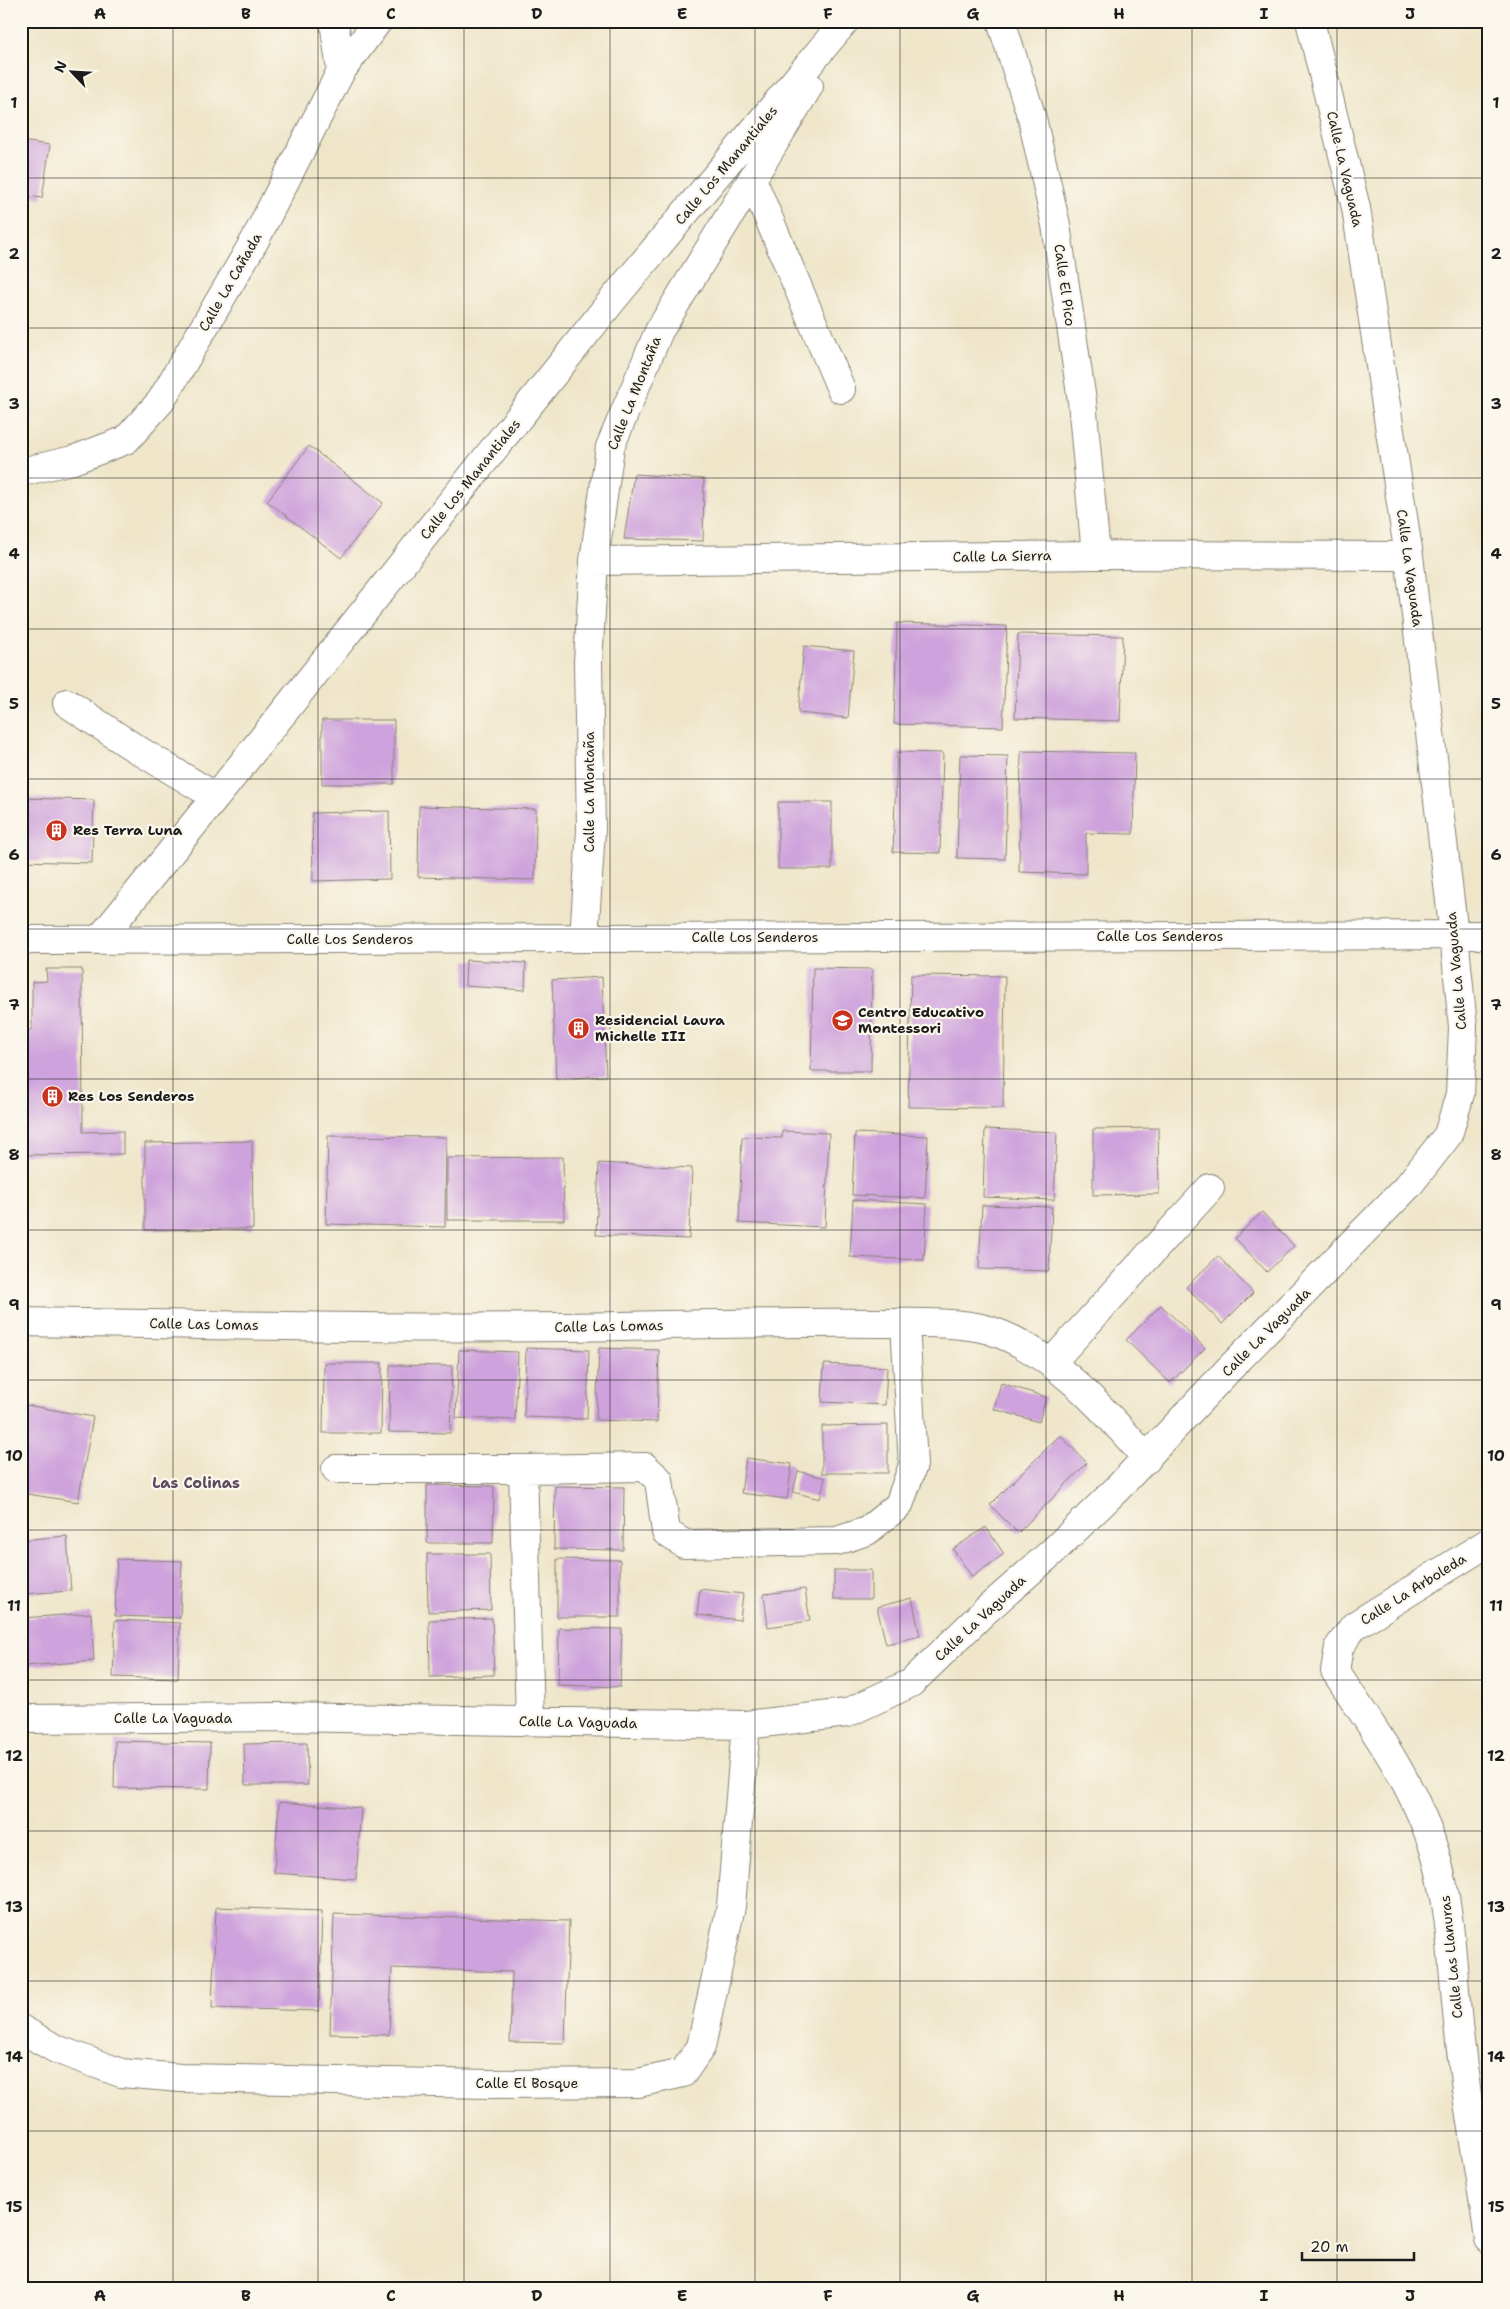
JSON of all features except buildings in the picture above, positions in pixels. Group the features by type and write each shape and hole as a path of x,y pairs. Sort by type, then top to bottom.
{"street":[{"path":"334,21 341,71"},
{"name":"Calle La Cañada","path":"21,472 73,460 126,440 161,401 255,240 341,71 378,21"},
{"name":"Calle La Montaña","path":"584,938 591,830 588,662 594,561 610,447 659,331 847,21"},
{"name":"Calle Los Manantiales","path":"99,940 216,797 615,297 847,21"},
{"name":"Calle El Pico","path":"1001,21 1032,118 1056,224 1082,401 1096,555"},
{"name":"Calle La Vaguada","path":"21,1719 282,1717 746,1725 847,1713 911,1683 983,1612 1051,1553 1147,1459 1230,1368 1408,1186 1448,1135 1460,1094 1463,1027 1454,935 1409,556 1356,208 1310,21"},
{"path":"752,179 841,389"},
{"name":"Calle La Sierra","path":"594,561 1096,555 1409,556"},
{"path":"67,703 130,745 216,797"},
{"name":"Calle Los Senderos","path":"21,940 1489,935"},
{"path":"1051,1364 1210,1188"},
{"name":"Calle Las Lomas","path":"21,1322 576,1327 794,1322 929,1323 985,1328 1016,1339 1051,1364 1110,1416 1147,1459"},
{"path":"336,1469 645,1467 659,1480 666,1532 684,1544 837,1541 867,1531 899,1505 913,1465 905,1323"},
{"path":"524,1469 530,1722"},
{"name":"Calle La Arboleda","path":"1335,1671 1339,1647 1354,1626 1489,1542"},
{"name":"Calle Las Llanuras","path":"1335,1671 1376,1733 1415,1800 1435,1852 1448,1902 1460,2041 1489,2239"},
{"name":"Calle El Bosque","path":"21,2029 56,2049 121,2073 181,2078 489,2084 638,2083 683,2073 701,2046 731,1906 746,1725"}],"place":[{"name":"Res Terra Luna","path":"57,830"},
{"name":"Centro Educativo Montessori","path":"842,1020"},
{"name":"Residencial Laura Michelle III","path":"579,1028"},
{"name":"Res Los Senderos","path":"52,1096"}],"district":[{"name":"Las Colinas","path":"196,1483"}]}
